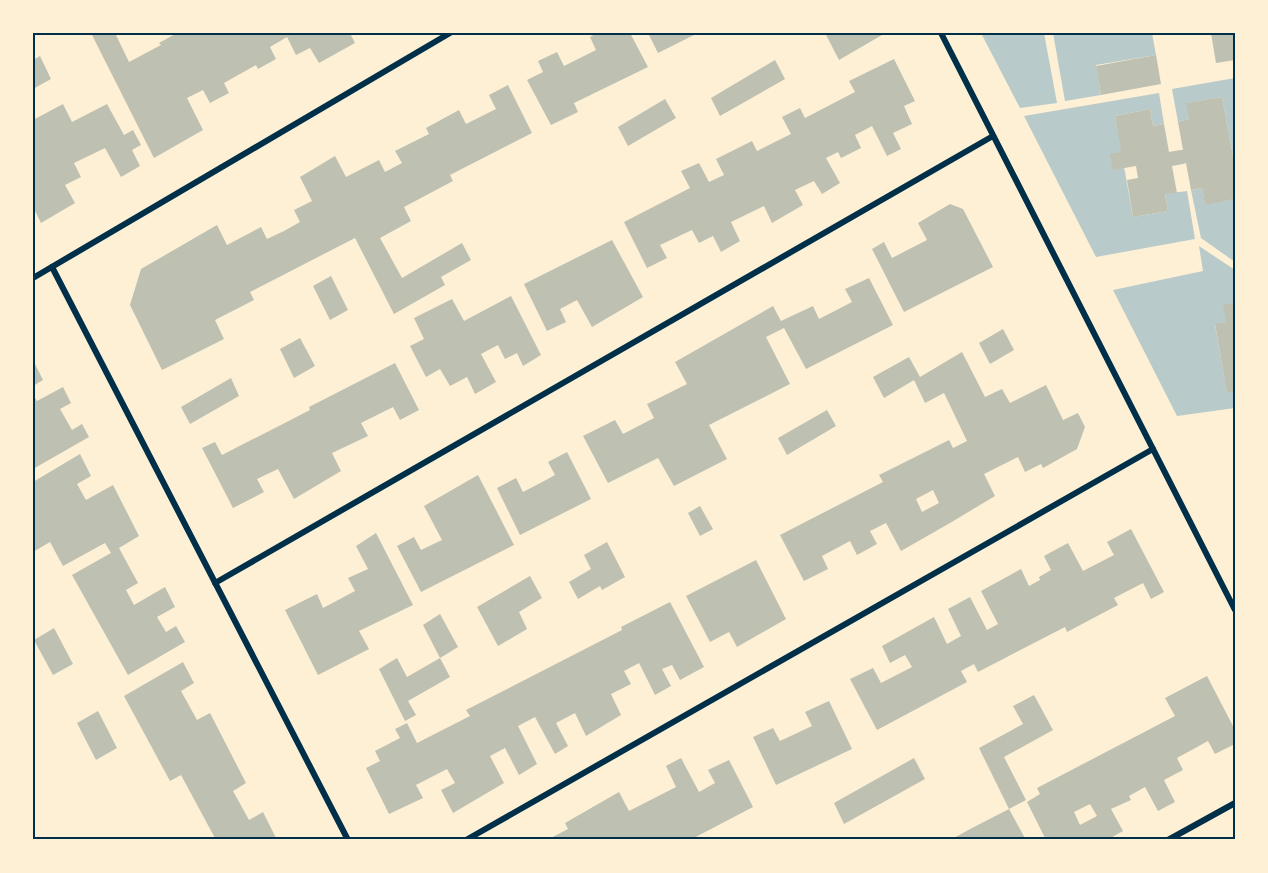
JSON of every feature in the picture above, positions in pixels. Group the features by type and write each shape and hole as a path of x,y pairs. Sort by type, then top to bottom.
{"street":[{"path":"33,278 450,33"},
{"path":"940,33 1235,610"},
{"path":"215,583 993,136"},
{"path":"52,267 348,840"},
{"path":"466,840 1153,448"},
{"path":"1168,840 1235,802"}],"shaded area":[{"path":"981,33 1044,33 1057,103 1020,108"},
{"path":"1053,33 1152,33 1156,55 1096,65 1101,95 1065,101"},
{"path":"1235,78 1234,161 1222,97 1187,103 1189,119 1178,122 1172,89"},
{"path":"1159,93 1164,124 1153,126 1150,109 1115,116 1133,217 1168,211 1165,194 1187,191 1195,239 1096,257 1024,116"},
{"path":"1202,188 1205,204 1235,199 1235,262 1201,238 1191,190"},
{"path":"1199,246 1235,270 1235,303 1226,322 1215,325 1227,392 1235,391 1235,408 1177,416 1113,290 1203,271"}],"building":[{"path":"91,33 115,33 129,62 161,45 159,43 177,33 350,33 355,43 319,63 310,48 296,55 287,37 270,47 276,59 258,69 256,65 224,83 229,93 210,103 203,90 187,98 203,130 154,158"},
{"path":"597,33 630,33 648,67 574,103 578,112 551,125 527,80 543,72 538,61 557,52 564,66 596,50 590,37"},
{"path":"648,33 698,33 658,53"},
{"path":"825,33 880,33 882,35 839,60"},
{"path":"1211,33 1235,33 1235,60 1216,63"},
{"path":"1156,55 1161,84 1101,95 1096,66"},
{"path":"40,56 51,79 33,89 33,60"},
{"path":"894,59 915,101 904,106 912,124 893,133 901,149 887,156 872,126 855,135 861,148 841,158 838,152 826,158 840,183 822,194 814,181 795,190 803,205 772,223 764,206 731,222 740,241 721,252 713,236 699,243 692,230 660,245 667,258 647,268 624,222 690,188 681,171 699,163 709,182 724,175 716,159 752,141 757,151 791,134 782,117 800,108 805,118 855,92 849,81"},
{"path":"775,60 785,79 720,116 711,98"},
{"path":"508,85 532,133 450,175 453,181 404,207 411,221 380,238 402,278 462,243 471,260 441,277 445,285 394,314 355,238 250,292 254,300 215,320 224,339 162,370 130,305 141,269 217,225 227,245 261,227 267,239 284,231 300,222 294,210 312,201 300,177 335,156 346,177 379,160 385,172 402,163 395,151 429,134 426,128 459,110 466,124 496,109 489,95"},
{"path":"1222,97 1235,161 1235,199 1205,205 1202,188 1191,190 1186,163 1172,166 1177,193 1165,194 1168,211 1133,217 1127,180 1138,178 1136,166 1113,170 1110,154 1121,152 1115,116 1150,109 1153,126 1164,124 1169,152 1183,150 1178,122 1189,119 1186,103"},
{"path":"665,99 676,118 628,146 618,127"},
{"path":"63,104 72,122 107,104 124,135 133,130 141,145 132,150 140,166 121,177 105,148 74,163 81,177 65,185 75,203 41,223 33,207 33,120"},
{"path":"950,204 963,209 993,267 904,312 872,249 884,242 892,258 927,240 918,223"},
{"path":"612,240 643,297 592,327 577,300 560,309 566,322 547,331 524,284"},
{"path":"331,276 348,310 330,320 313,286"},
{"path":"869,278 893,325 806,369 784,328 766,337 790,384 709,425 727,459 674,486 658,458 608,483 583,436 615,420 623,434 654,418 647,404 687,384 675,362 773,306 781,321 813,306 819,319 852,302 845,289"},
{"path":"511,296 541,355 523,366 517,353 505,359 498,345 481,354 496,382 475,394 467,377 450,386 440,369 426,377 410,346 424,339 414,318 452,299 464,321"},
{"path":"1235,303 1235,391 1227,393 1215,324 1226,322 1223,305"},
{"path":"1003,329 1014,350 990,364 979,343"},
{"path":"300,338 315,366 294,378 280,349"},
{"path":"962,352 985,397 1002,389 1010,403 1046,385 1063,420 1078,413 1085,427 1077,449 1043,468 1041,464 1025,472 1018,457 984,474 995,496 950,523 901,551 886,523 870,531 877,544 857,555 850,541 822,556 828,569 804,581 780,535 883,482 879,475 949,440 953,448 967,441 944,393 925,403 914,380 884,398 873,377 909,357 920,377","holes":["933,490 939,503 922,512 916,499"]},
{"path":"33,360 43,380 33,386"},
{"path":"395,363 419,410 400,420 393,407 361,423 368,436 332,453 341,471 294,499 278,469 257,479 264,492 233,508 202,448 215,442 222,455"},
{"path":"231,378 239,396 190,424 181,407"},
{"path":"63,387 71,403 60,409 72,430 82,424 89,437 33,469 33,395 37,401"},
{"path":"827,410 836,426 787,455 778,438"},
{"path":"567,452 591,499 520,535 497,488 516,478 523,492 555,475 548,462"},
{"path":"80,454 91,476 77,484 86,500 113,485 139,536 119,548 138,583 126,590 134,605 165,587 175,607 157,617 166,632 176,626 185,642 128,675 72,575 111,553 105,543 63,566 50,542 33,552 33,482"},
{"path":"478,475 514,545 421,592 397,546 414,537 421,550 442,540 424,506"},
{"path":"700,506 713,529 700,536 688,513"},
{"path":"1131,529 1164,592 1151,599 1143,583 1114,598 1118,605 1067,632 1065,627 978,672 974,664 961,671 967,682 877,730 850,679 873,668 881,683 912,667 905,655 890,663 882,646 934,617 947,644 961,636 948,609 970,597 987,630 998,624 981,591 1021,569 1029,586 1040,580 1039,577 1051,570 1044,556 1068,543 1083,571 1114,555 1107,542"},
{"path":"376,533 413,605 359,631 369,649 318,675 285,610 317,594 323,608 355,591 348,578 368,569 356,546"},
{"path":"607,542 625,577 602,590 600,586 578,599 569,582 591,569 584,555"},
{"path":"756,560 786,619 737,647 729,632 710,642 686,596"},
{"path":"530,576 542,598 519,612 527,629 498,646 477,607"},
{"path":"670,602 704,667 680,680 672,665 662,669 671,686 655,695 639,663 624,671 631,684 611,694 621,715 586,736 575,713 556,723 568,746 555,754 535,717 518,726 537,764 519,775 505,748 490,756 504,783 453,813 441,790 455,783 447,769 416,785 423,798 389,814 366,768 380,761 375,751 400,738 395,729 407,723 417,743 470,716 466,710 622,630 621,627"},
{"path":"440,614 458,647 440,658 423,625"},
{"path":"54,628 73,664 53,675 34,640"},
{"path":"397,658 407,677 440,658 450,677 408,701 416,715 405,721 379,669"},
{"path":"183,662 194,683 181,691 197,720 210,713 246,783 233,791 249,820 263,812 277,840 216,840 181,775 170,781 124,696"},
{"path":"1207,676 1235,730 1235,744 1215,754 1208,741 1177,758 1183,770 1164,780 1175,802 1158,811 1145,787 1129,796 1131,800 1111,809 1123,831 1107,840 1046,840 1027,802 1040,794 1037,788 1175,716 1165,698","holes":["1090,804 1097,816 1080,825 1074,812"]},
{"path":"1034,695 1053,730 1004,757 1026,800 1009,809 979,748 1023,724 1013,706"},
{"path":"829,701 852,749 776,785 753,737 773,728 780,741 812,726 805,712"},
{"path":"98,711 117,748 96,760 77,723"},
{"path":"681,758 699,792 715,783 708,770 729,760 753,807 690,840 547,840 568,829 565,823 619,792 629,811 676,787 666,766"},
{"path":"914,758 925,779 844,824 834,803"},
{"path":"1009,809 1026,840 950,840 974,827"}]}
